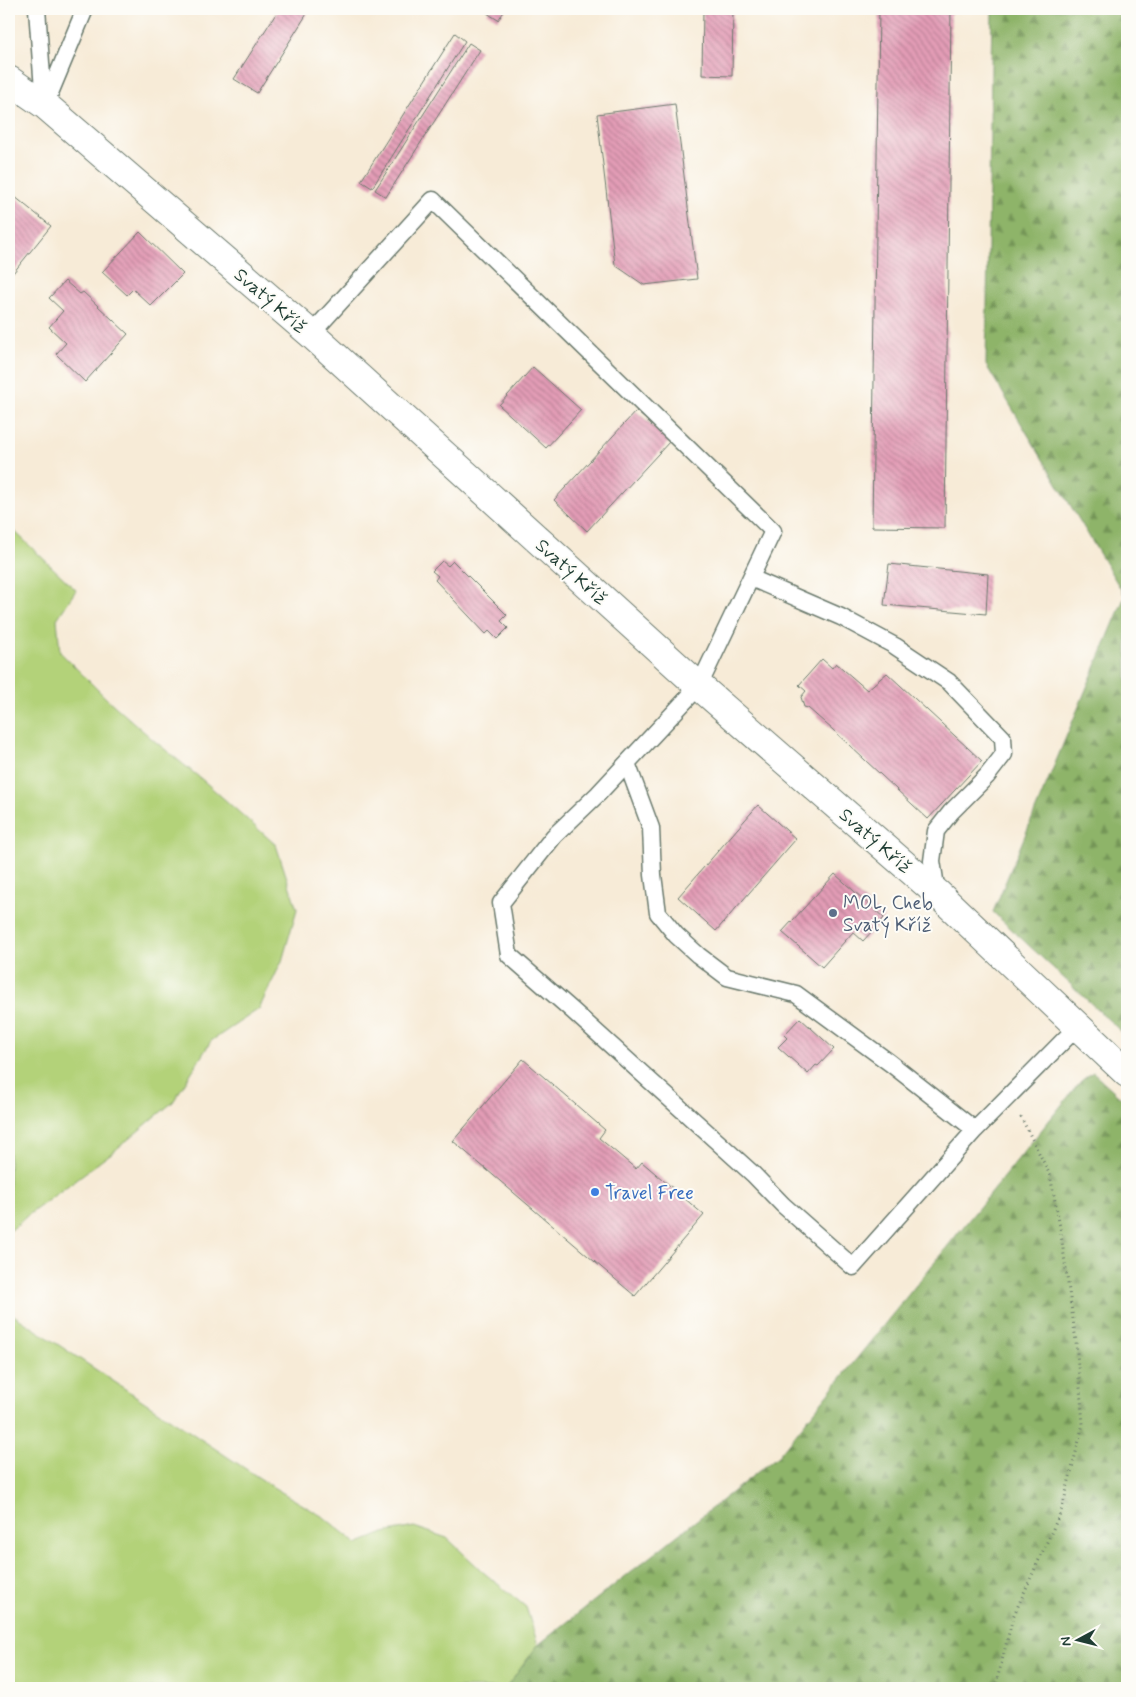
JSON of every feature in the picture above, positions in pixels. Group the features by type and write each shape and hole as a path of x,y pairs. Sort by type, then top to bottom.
{"main road":[{"name":"Svatý Kříž","path":"9,80 45,105 310,334 699,686 937,893 1127,1073"}],"lane":[{"path":"37,9 45,105"},
{"path":"45,105 85,9"},
{"path":"310,334 433,200 773,531 699,686 627,763 554,836 501,903 509,955 753,1174 783,1205 853,1267 975,1130 1078,1026"},
{"path":"751,578 841,617 895,646 949,682 1003,738 1004,754 987,776 936,831 932,861 937,893"},
{"path":"627,763 651,828 653,875 658,913 676,935 727,977 796,994 890,1062 975,1130"}],"path":[{"path":"995,1688 1013,1617 1062,1509 1083,1424 1076,1341 1060,1228 1050,1175 1010,1095"}],"green space":[{"path":"992,9 1127,9 1127,1037 993,912 1125,596 986,365"},
{"path":"9,526 76,590 57,619 60,652 107,699 276,845 297,909 282,961 259,1009 211,1041 173,1102 113,1152 27,1216 9,1232"},
{"path":"1093,1072 1127,1103 1127,1688 506,1688 538,1645 778,1456 1081,1081"},
{"path":"9,1312 273,1487 325,1518 357,1544 384,1533 414,1527 447,1538 483,1572 526,1607 538,1645 506,1688 9,1688"}],"building":[{"path":"279,9 310,9 257,93 234,79"},
{"path":"490,9 506,9 498,20 487,13"},
{"path":"703,9 733,9 732,76 702,75"},
{"path":"879,9 951,9 945,528 872,527"},
{"path":"455,33 465,41 372,188 361,181"},
{"path":"469,43 480,50 386,197 375,190"},
{"path":"675,104 697,279 644,285 615,265 597,114"},
{"path":"9,192 51,226 9,278"},
{"path":"140,232 183,274 151,306 133,289 127,295 102,272"},
{"path":"65,281 80,294 83,292 128,334 85,382 56,354 66,343 49,327 63,311 49,298"},
{"path":"533,367 581,410 546,448 499,405"},
{"path":"636,411 670,441 587,531 554,500"},
{"path":"442,561 448,566 453,561 507,615 501,621 508,628 497,639 489,631 486,634 435,580 438,576 432,571"},
{"path":"889,564 988,574 986,614 884,605"},
{"path":"822,659 832,668 836,663 867,690 887,673 982,761 928,819 833,730 808,708 804,707 801,697 806,691 799,685"},
{"path":"758,805 796,839 716,931 678,897"},
{"path":"835,874 884,918 863,941 853,932 822,967 782,932"},
{"path":"800,1018 834,1049 808,1074 778,1047 787,1038 784,1035"},
{"name":"Travel Free","path":"523,1059 605,1130 599,1138 636,1169 642,1162 704,1215 635,1296 453,1141"}],"place":[{"name":"MOL, Cheb Svatý Kříž","path":"833,913"},
{"name":"Travel Free","path":"595,1192"}]}
